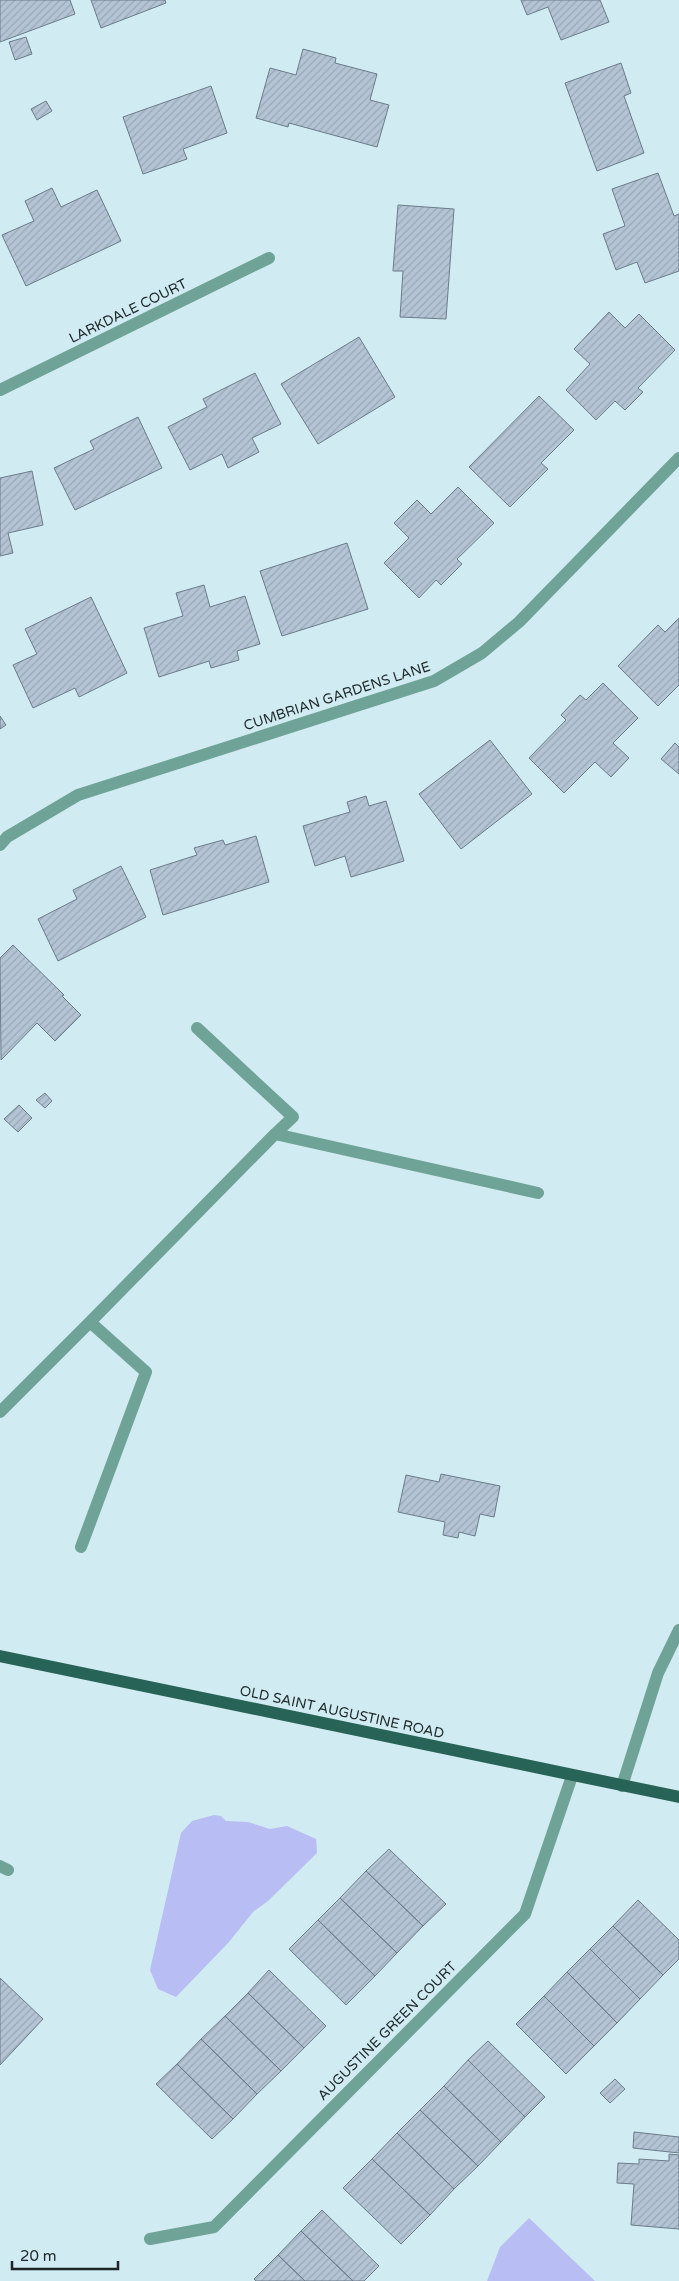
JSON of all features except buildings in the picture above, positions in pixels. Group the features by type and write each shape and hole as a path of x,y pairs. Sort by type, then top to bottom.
{"main road":[{"name":"OLD SAINT AUGUSTINE ROAD","path":"0,1656 679,1797"}],"street":[{"name":"LARKDALE COURT","path":"0,390 269,258"},
{"name":"CUMBRIAN GARDENS LANE","path":"0,844 7,837 78,796 434,681 482,653 519,622 679,458"},
{"path":"0,1412 292,1117 197,1028"},
{"path":"276,1134 538,1193"},
{"path":"81,1547 146,1372 90,1322"},
{"path":"622,1786 658,1673 679,1630"},
{"name":"AUGUSTINE GREEN COURT","path":"150,2239 214,2226 525,1914 572,1776"}],"water":[{"path":"214,1815 221,1816 226,1821 248,1822 270,1829 287,1826 316,1839 317,1853 268,1901 253,1912 229,1942 176,1997 158,1989 150,1970 181,1833 192,1821"},
{"path":"529,2218 595,2281 487,2281 500,2247"}]}
